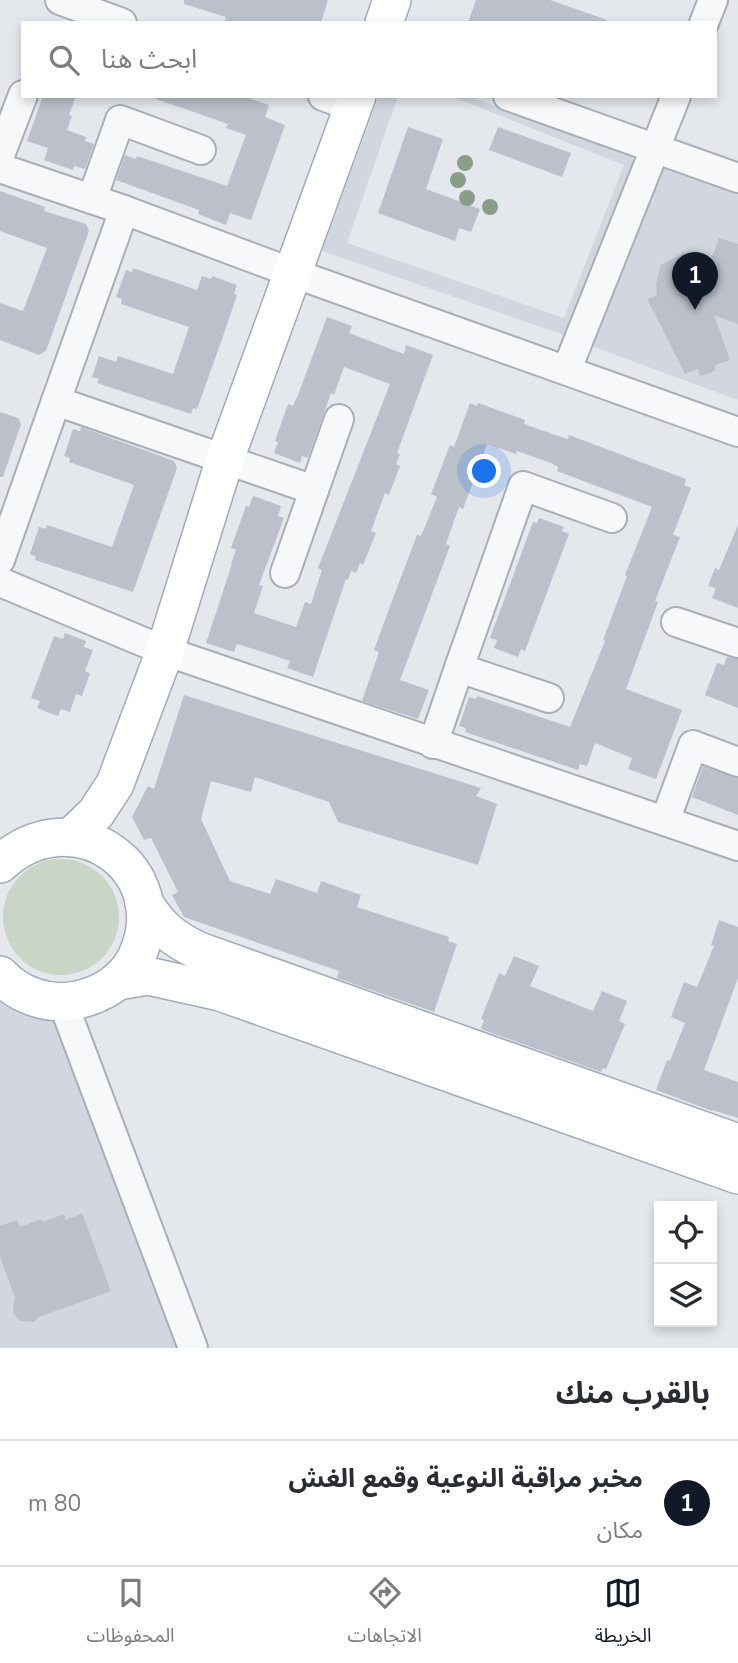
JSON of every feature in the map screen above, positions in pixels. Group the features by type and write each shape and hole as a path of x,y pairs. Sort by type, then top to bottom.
{"main road":[{"path":"385,21 392,0"},
{"path":"110,851 116,784 166,651 225,459 293,273 344,100"},
{"path":"72,836 96,813 116,784"},
{"path":"0,863 15,850 52,836 72,836 92,841 110,851 126,865 138,883 145,903 158,925 173,937 199,951 738,1143"},
{"path":"9,994 63,1003 93,997 118,981 132,965 141,945 146,925 145,903"},
{"path":"118,981 148,976 220,992 738,1175"}],"street":[{"path":"51,21 59,0 117,21"},
{"path":"705,21 713,0"},
{"path":"0,155 22,98"},
{"path":"514,98 738,178"},
{"path":"567,369 675,98"},
{"path":"92,199 120,120 201,150"},
{"path":"0,168 124,210 738,432"},
{"path":"0,560 124,210"},
{"path":"56,401 314,490"},
{"path":"285,573 339,419"},
{"path":"433,744 523,486 612,518"},
{"path":"0,582 166,651 738,846"},
{"path":"676,622 738,643"},
{"path":"459,668 549,698"},
{"path":"666,821 693,745 738,762"},
{"path":"63,1003 194,1348"}],"shaded area":[{"path":"378,98 397,98 347,243 564,318 624,165 456,98 473,98 630,154 635,163 568,332 564,335 322,251"},
{"path":"664,167 738,193 738,400 594,347 589,341 660,168"},
{"path":"0,1002 23,1012 62,1016 180,1348 0,1348"}],"green space":[{"path":"61,859 83,863 102,876 115,895 119,917 115,939 102,958 83,971 61,975 39,971 20,958 7,939 3,917 7,895 20,876 39,863"}],"building":[{"path":"184,0 328,0 322,21 225,21 226,17 184,4"},
{"path":"476,0 550,0 607,20 607,21 469,21"},
{"path":"42,98 75,98 67,130 86,137 85,141 94,144 85,169 74,166 73,170 44,160 48,148 27,141"},
{"path":"249,98 269,105 265,117 285,125 251,220 230,213 226,225 198,214 199,210 116,180 125,155 136,159 137,156 227,186 246,135 226,128 228,124 156,99"},
{"path":"408,127 443,139 426,189 480,209 471,232 459,228 455,241 378,213"},
{"path":"498,127 571,153 562,177 489,150"},
{"path":"0,191 45,207 44,211 86,224 89,231 46,351 39,355 0,340 0,303 23,311 47,248 0,231"},
{"path":"719,238 738,244 738,324 714,315 730,360 715,365 715,371 700,376 698,369 685,374 647,299 657,295 656,284 661,265 684,253 703,281"},
{"path":"133,268 197,290 202,276 211,279 212,276 237,285 234,294 237,295 221,342 197,409 193,408 191,414 97,383 99,379 92,377 99,356 116,362 118,356 173,374 189,327 121,304 122,299 116,297 126,270 132,272"},
{"path":"327,317 352,326 349,333 404,354 406,345 433,355 397,453 400,454 396,464 400,466 389,495 385,493 371,531 376,533 363,565 360,563 356,573 351,571 348,580 346,579 313,677 287,668 290,661 257,650 237,644 234,652 206,643 236,550 231,548 246,506 249,507 253,496 281,506 278,516 284,518 259,585 263,586 254,613 296,627 305,602 311,604 322,570 318,568 390,384 344,367 334,395 331,393 308,458 302,456 300,463 274,453 278,442 275,441 288,404 293,406 298,395"},
{"path":"470,403 477,406 478,403 525,420 524,424 561,437 568,439 569,435 686,479 684,485 691,488 673,535 680,537 655,601 658,602 626,689 682,710 656,779 628,769 632,758 595,743 587,766 580,764 578,770 465,732 466,728 459,726 469,697 476,699 477,696 570,727 605,641 603,640 627,576 625,575 652,507 557,471 558,467 551,463 517,451 516,454 487,444 463,509 459,507 446,544 450,546 400,680 429,690 418,719 362,701 379,652 374,650 417,535 421,536 437,497 431,494 450,445 454,447"},
{"path":"0,412 18,418 21,424 3,477 0,477"},
{"path":"81,427 174,461 177,468 133,592 35,560 36,557 30,554 39,527 46,529 47,525 112,547 134,485 69,462 70,458 64,456 73,429 80,431"},
{"path":"539,518 564,527 562,531 569,534 525,651 521,649 518,657 494,648 497,640 490,638 533,522 537,523"},
{"path":"738,525 738,608 712,598 716,588 708,586 715,568 719,570"},
{"path":"65,633 86,641 84,647 93,650 85,671 90,673 82,696 76,694 70,712 61,709 58,716 37,708 40,701 31,698 54,636 63,639"},
{"path":"727,657 738,659 738,708 705,695 717,663 724,665"},
{"path":"184,695 481,788 476,796 497,804 478,865 338,822 329,802 255,777 251,792 211,781 201,819 230,881 270,894 276,879 317,893 321,881 361,895 357,907 449,937 448,941 457,944 434,1012 337,978 339,971 184,917 172,895 178,892 151,838 144,840 132,817 148,786 154,789"},
{"path":"703,766 738,778 738,815 692,797"},
{"path":"719,920 738,927 738,978 704,1070 738,1082 738,1118 656,1090 685,1023 671,1017 684,982 697,987 714,946 711,945"},
{"path":"514,956 539,966 530,986 593,1011 602,991 627,1001 619,1021 625,1024 606,1069 603,1068 601,1072 481,1029 484,1020 481,1019 499,973 505,976"},
{"path":"82,1213 111,1291 39,1317 34,1322 20,1321 14,1314 15,1298 0,1256 0,1226 17,1220 20,1227 64,1214 66,1220"}],"place":[{"name":"مخبر مراقبة النوعية وقمع الغش","path":"695,310"}]}
